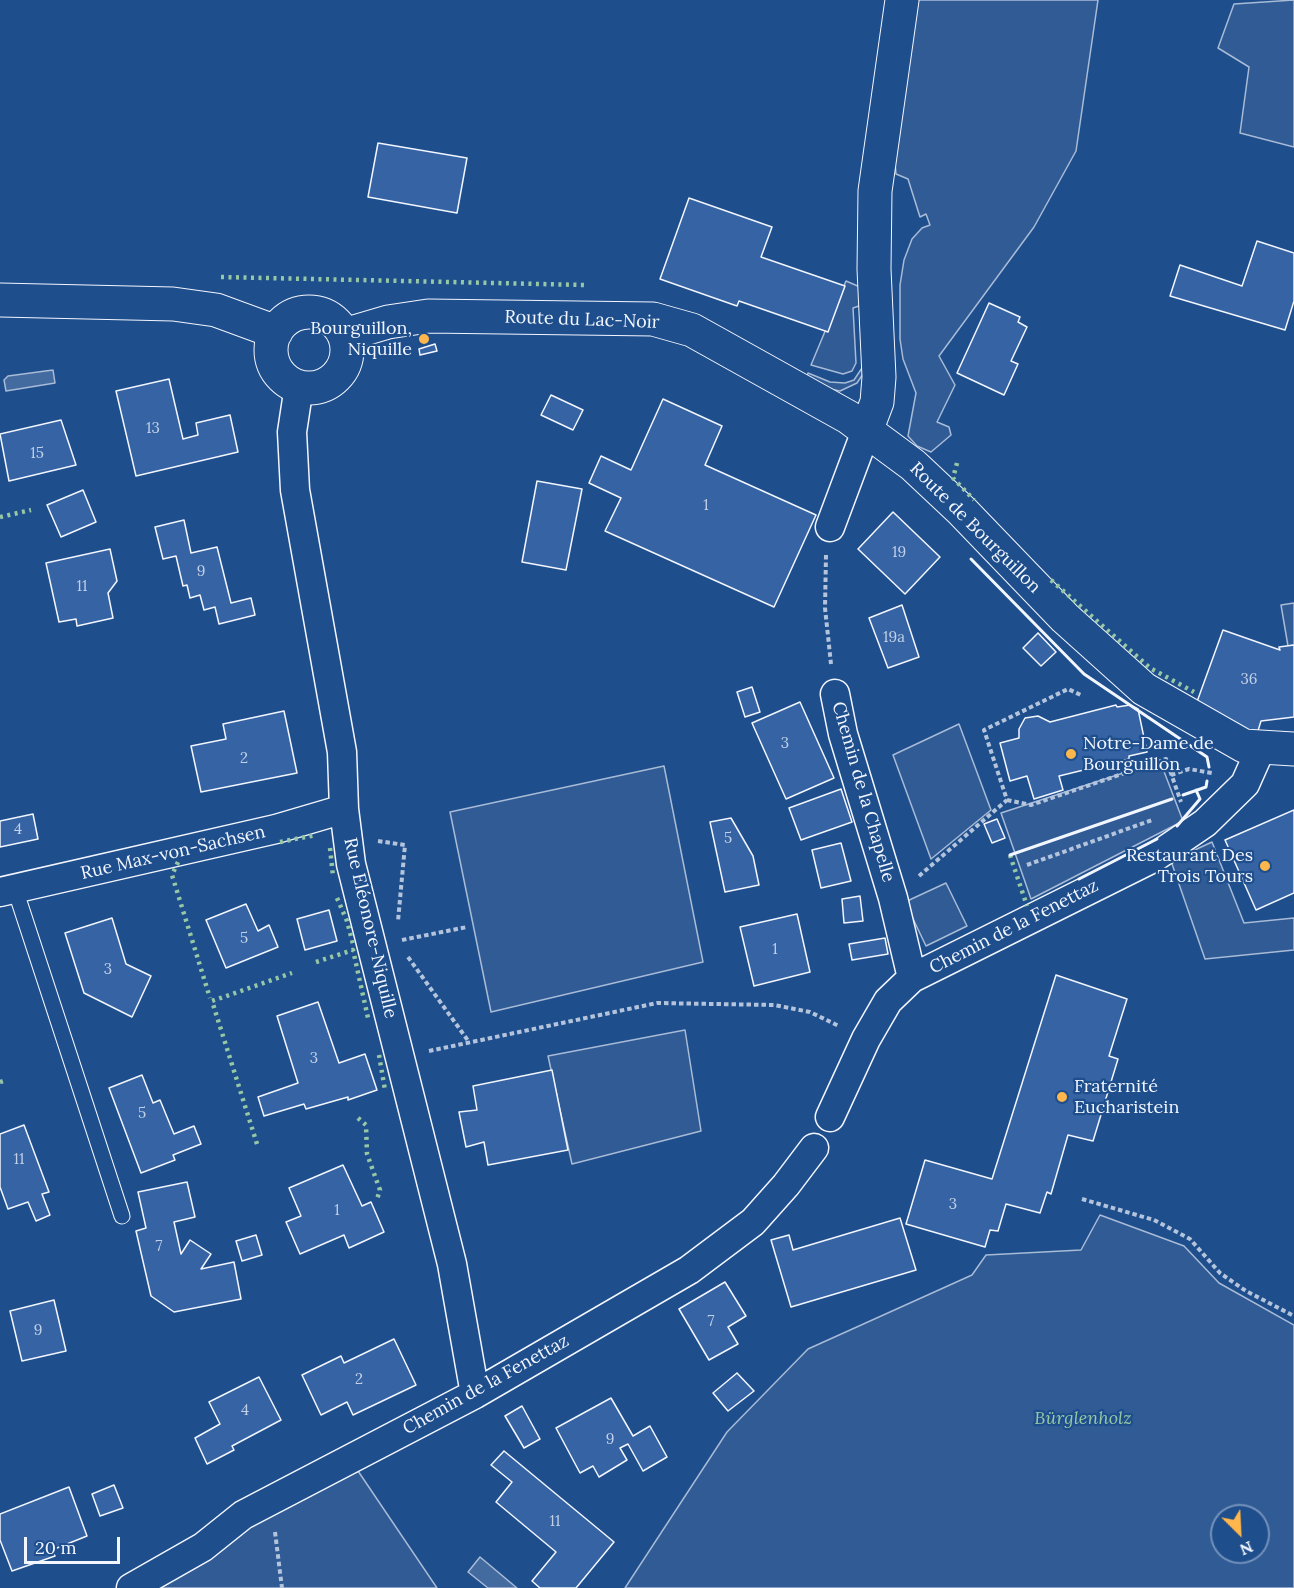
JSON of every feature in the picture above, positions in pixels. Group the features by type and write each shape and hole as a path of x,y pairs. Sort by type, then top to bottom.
{"main road":[{"path":"866,431 877,402 879,377 874,269 875,191 902,0"},
{"path":"0,300 173,303 216,310 276,332"},
{"path":"317,313 333,321 344,335 347,353 341,370 323,386 311,388 288,382 274,365 272,354 276,332 294,316 317,313"},
{"name":"Route du Lac-Noir","path":"344,335 388,322 428,316 653,319 692,330 819,400 866,431"},
{"name":"Route de Bourguillon","path":"866,431 918,470 1065,618 1144,689 1244,746 1294,748"}],"street":[{"name":"Rue Eléonore-Niquille","path":"299,386 292,432 295,490 342,752 351,864 452,1264 475,1394"},
{"path":"830,527 866,431"},
{"name":"Chemin de la Chapelle","path":"835,694 843,734 893,898 912,978"},
{"name":"Chemin de la Fenettaz","path":"830,1117 866,1040 888,1002 912,978 1164,851 1205,824 1245,784 1261,748"},
{"name":"Rue Max-von-Sachsen","path":"8,891 276,829 346,823"},
{"name":"Chemin de la Fenettaz","path":"131,1588 203,1547 243,1515 475,1394 689,1270 753,1222 786,1185 813,1148"}],"lane":[{"path":"8,891 122,1216"}],"path":[{"name":"Chemin de la Chapelle","path":"830,527 825,564 825,608 835,694"},
{"path":"1007,800 984,730 1068,689 1083,696"},
{"path":"1007,800 1030,805 1166,759 1183,808"},
{"path":"1172,775 1188,769 1213,774"},
{"path":"893,898 1007,800"},
{"path":"1027,866 1161,816"},
{"path":"346,823 405,845 396,941 469,1042"},
{"path":"396,941 467,927"},
{"path":"401,1057 657,1003 774,1005 810,1012 866,1040"},
{"path":"1082,1198 1154,1220 1190,1239 1220,1273 1246,1291 1294,1316"},
{"path":"270,1524 277,1543 282,1588"}],"shaded area":[{"path":"917,0 1098,0 1076,151 1034,227 939,356 955,385 937,422 949,427 951,435 931,452 917,446 908,436 916,393 903,359 900,339 900,285 904,260 912,239 922,228 930,225 926,214 920,217 908,179 896,174 895,163"},
{"path":"1294,0 1294,147 1240,133 1249,67 1218,48 1234,4"},
{"path":"846,281 860,287 862,305 853,308 856,363 852,371 843,374 811,365"},
{"path":"864,365 863,374 857,383 840,391 830,389 807,376 808,373 830,382 845,383 854,380"},
{"path":"53,370 55,383 6,391 4,380 8,376"},
{"path":"1294,603 1294,645 1288,646 1281,605"},
{"path":"959,724 991,810 931,859 893,755"},
{"path":"1160,761 1183,821 1031,899 1001,813"},
{"path":"664,766 703,962 491,1012 450,812"},
{"path":"1212,842 1244,923 1294,918 1294,950 1205,959 1171,861"},
{"path":"946,883 967,926 926,946 905,902"},
{"path":"685,1030 701,1131 572,1164 548,1056"},
{"name":"Bürglenholz","path":"1100,1215 1184,1246 1219,1283 1294,1325 1294,1588 625,1588 727,1432 808,1349 972,1275 986,1255 1081,1250"},
{"path":"356,1468 437,1588 145,1588 207,1551"},
{"path":"480,1557 517,1588 488,1588 468,1572"}],"building":[{"path":"378,143 467,158 457,213 368,197"},
{"path":"689,198 772,227 761,257 845,286 828,332 739,301 737,306 660,279"},
{"path":"1257,241 1294,253 1294,301 1285,330 1170,296 1180,265 1242,286"},
{"path":"989,303 1020,317 1018,322 1027,327 1011,361 1018,364 1004,395 957,373"},
{"path":"435,344 437,351 420,355 419,349"},
{"path":"169,379 183,439 198,435 196,423 230,415 238,452 136,476 116,391"},
{"path":"551,395 583,410 573,430 541,415"},
{"path":"663,399 722,426 705,465 816,515 774,607 605,531 621,498 589,483 601,456 631,470"},
{"path":"61,420 76,465 9,481 0,434"},
{"path":"537,481 582,489 566,570 522,562"},
{"path":"83,490 96,522 61,537 47,505"},
{"path":"893,512 940,557 905,594 858,549"},
{"path":"184,520 191,553 217,547 231,603 251,598 255,615 219,624 215,607 204,610 200,595 190,598 187,585 183,586 176,556 163,559 155,527"},
{"path":"110,549 117,581 108,593 113,618 77,626 76,619 59,622 46,563"},
{"path":"902,605 919,657 888,668 869,618"},
{"path":"1223,630 1280,650 1279,647 1294,645 1294,717 1261,721 1257,734 1194,710"},
{"path":"1038,633 1056,652 1041,666 1023,648"},
{"path":"752,687 760,712 745,717 737,692"},
{"path":"800,702 834,778 786,799 752,723"},
{"name":"Notre-Dame de Bourguillon","path":"1116,705 1117,707 1130,705 1138,709 1147,752 1129,756 1129,759 1059,776 1063,790 1034,799 1027,776 1010,781 1000,743 1019,738 1019,729 1025,718 1038,716 1050,722"},
{"path":"284,711 297,773 201,792 191,746 226,739 223,724"},
{"path":"841,789 852,822 801,840 789,808"},
{"name":"Restaurant Des Trois Tours","path":"1294,810 1294,893 1256,910 1225,840"},
{"path":"33,814 38,839 0,847 0,821"},
{"path":"731,818 753,856 759,885 725,892 710,822"},
{"path":"997,819 1005,838 992,843 984,824"},
{"path":"841,843 851,881 821,888 812,850"},
{"path":"860,896 863,921 844,923 842,899"},
{"path":"246,904 258,931 269,925 278,947 226,968 206,920"},
{"path":"329,910 337,941 305,950 297,919"},
{"path":"797,914 810,972 754,986 740,927"},
{"path":"112,918 126,964 151,976 132,1017 84,993 65,933"},
{"path":"885,938 888,954 852,960 849,944"},
{"name":"Fraternité Eucharistein","path":"1056,975 1127,999 1109,1056 1118,1059 1093,1141 1068,1135 1051,1194 1047,1192 1040,1213 1006,1204 998,1231 990,1230 985,1247 906,1224 925,1160 992,1179"},
{"path":"318,1002 339,1063 365,1054 377,1090 348,1100 348,1097 306,1109 304,1104 264,1116 258,1097 298,1083 277,1016"},
{"path":"552,1070 568,1150 488,1165 484,1142 466,1147 459,1112 477,1110 473,1086"},
{"path":"142,1075 153,1103 160,1100 174,1134 194,1126 201,1144 173,1155 175,1160 141,1173 109,1088"},
{"path":"24,1125 49,1192 42,1194 50,1215 36,1221 28,1202 8,1209 0,1187 0,1134"},
{"path":"343,1165 362,1206 371,1202 384,1232 349,1248 344,1235 300,1254 286,1222 301,1216 289,1188"},
{"path":"187,1182 195,1217 174,1222 181,1254 190,1240 211,1254 201,1269 234,1262 241,1299 174,1312 151,1296 136,1231 146,1228 138,1192"},
{"path":"900,1218 916,1270 791,1307 771,1240 789,1235 793,1250"},
{"path":"256,1235 262,1255 242,1261 236,1241"},
{"path":"725,1282 746,1316 728,1327 738,1344 709,1360 679,1309"},
{"path":"54,1300 66,1351 22,1361 10,1311"},
{"path":"394,1339 416,1385 353,1415 347,1402 321,1415 302,1375 341,1356 344,1363"},
{"path":"737,1373 754,1391 728,1411 713,1393"},
{"path":"259,1377 281,1420 232,1446 234,1450 207,1464 195,1438 220,1424 209,1402"},
{"path":"611,1398 633,1436 650,1426 667,1457 643,1471 628,1444 620,1448 627,1460 599,1477 593,1466 580,1473 556,1428"},
{"path":"522,1406 540,1439 524,1448 505,1416"},
{"path":"504,1451 614,1542 576,1588 540,1588 532,1581 556,1552 496,1502 512,1482 491,1465"},
{"path":"114,1485 123,1508 100,1516 92,1494"},
{"path":"69,1487 87,1536 52,1550 55,1556 12,1571 0,1540 0,1514"}],"hedge":[{"path":"221,277 586,285"},
{"path":"957,463 953,478 974,500"},
{"path":"0,517 31,510"},
{"path":"1051,580 1150,668 1194,692"},
{"path":"280,842 316,835"},
{"path":"330,848 333,876"},
{"path":"1010,855 1027,906"},
{"path":"178,862 172,875 210,998"},
{"path":"337,898 347,921 353,944"},
{"path":"316,962 353,950 368,1018"},
{"path":"257,1144 212,1001 292,973"},
{"path":"379,1055 385,1090"},
{"path":"358,1118 366,1125 367,1154 380,1190 377,1199"}],"wall":[{"path":"971,559 1084,674 1207,757 1209,767"},
{"path":"1183,795 1206,787 1207,781"},
{"path":"1177,826 1200,799 1196,790"},
{"path":"1010,855 1172,799"},
{"path":"1079,879 1157,839"}],"place":[{"name":"Bourguillon, Niquille","path":"424,339"},
{"name":"Notre-Dame de Bourguillon","path":"1071,754"},
{"name":"Restaurant Des Trois Tours","path":"1265,866"},
{"name":"Fraternité Eucharistein","path":"1062,1097"}]}
